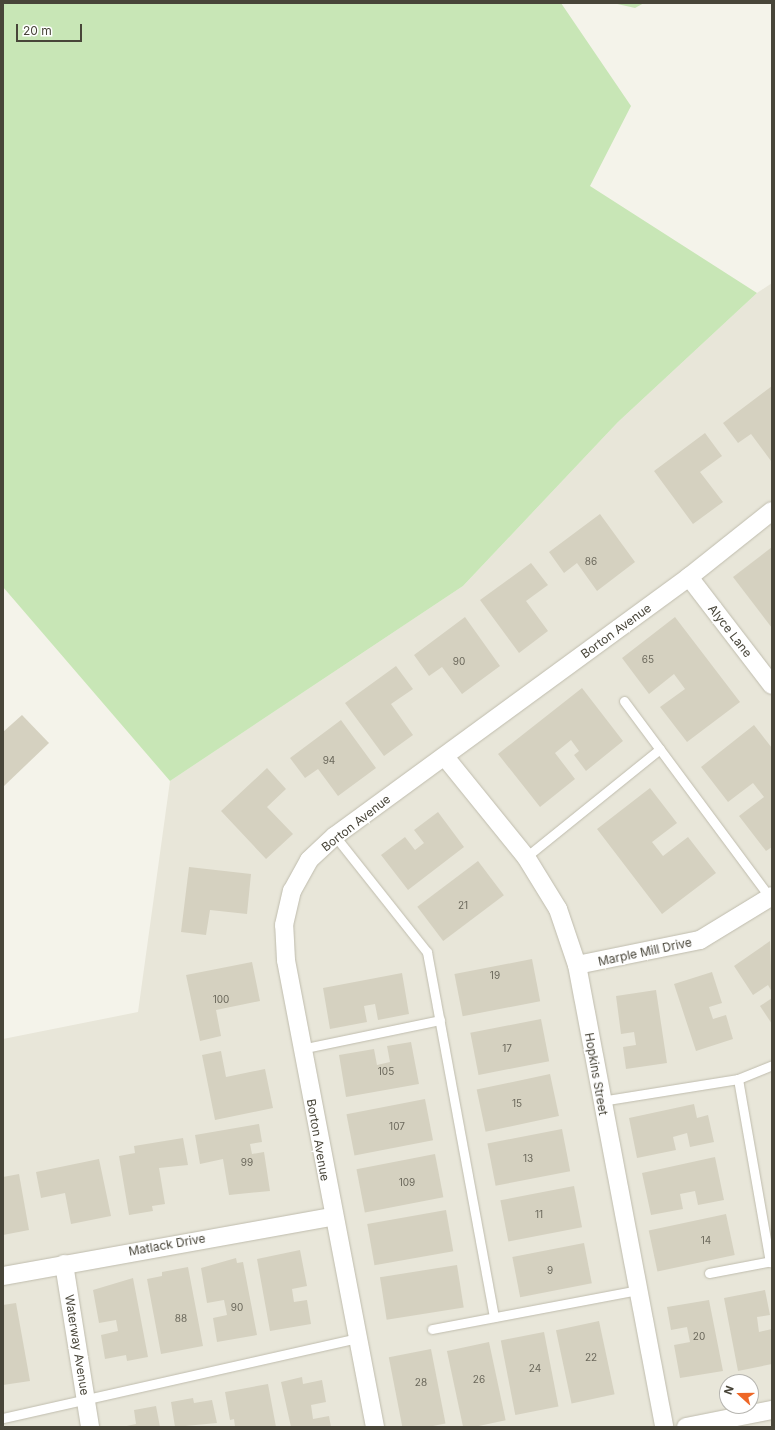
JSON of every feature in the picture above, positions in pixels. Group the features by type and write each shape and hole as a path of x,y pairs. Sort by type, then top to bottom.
{"street":[{"name":"Borton Avenue","path":"375,1427 332,1217 286,960 284,925 292,891 309,860 335,836 446,757 689,577 772,511"},
{"name":"Alyce Lane","path":"689,577 772,685"},
{"name":"Hopkins Street","path":"446,757 526,857 558,909 577,965 601,1101 664,1427"},
{"name":"Marple Mill Drive","path":"577,965 700,940 771,898"},
{"name":"Matlack Drive","path":"3,1276 332,1217"},
{"name":"Waterway Avenue","path":"64,1264 90,1427"},
{"path":"686,1427 772,1410"}],"lane":[{"path":"624,701 771,898"},
{"path":"526,857 660,749"},
{"path":"335,836 427,952 494,1317"},
{"path":"302,1049 440,1020"},
{"path":"601,1101 738,1079 772,1065"},
{"path":"709,1273 771,1261 738,1079"},
{"path":"432,1329 638,1290"},
{"path":"3,1418 85,1397 357,1338"}],"shaded area":[{"path":"772,283 772,1427 3,1427 3,1039 138,1012 170,781 463,586 618,422 757,293"}],"green space":[{"path":"3,3 561,3 631,106 590,186 757,293 618,422 463,586 170,781 3,587"},
{"path":"613,3 644,3 635,8"}],"building":[{"path":"772,386 771,461 751,434 738,443 723,423"},
{"path":"705,433 722,456 700,472 723,502 693,524 654,471"},
{"path":"600,514 635,562 597,591 577,563 564,573 549,552"},
{"path":"772,547 772,628 733,577"},
{"path":"531,563 548,585 526,601 548,631 519,653 480,600"},
{"path":"465,617 500,666 462,694 442,667 429,676 414,655"},
{"path":"675,617 740,702 687,742 660,707 685,689 674,674 649,694 622,658"},
{"path":"396,666 413,689 391,704 413,735 384,756 345,703"},
{"path":"582,688 623,741 586,771 574,755 579,751 571,740 555,753 575,779 540,807 498,754"},
{"path":"22,715 49,743 3,787 3,732"},
{"path":"341,720 376,768 338,796 318,769 305,778 290,758"},
{"path":"754,725 772,748 772,847 766,851 739,816 764,797 753,783 728,802 701,767"},
{"path":"267,768 286,789 267,807 293,834 266,859 221,811"},
{"path":"650,788 677,823 652,842 663,856 688,837 716,873 662,914 597,829"},
{"path":"438,812 464,847 408,890 381,855 405,837 415,850 424,843 414,830"},
{"path":"478,861 504,895 443,941 417,907"},
{"path":"189,867 251,874 247,914 210,910 206,935 181,932"},
{"path":"770,941 772,992 768,985 753,995 734,966"},
{"path":"532,959 540,1001 463,1016 454,974"},
{"path":"252,962 260,1001 216,1010 221,1036 200,1041 186,975"},
{"path":"712,972 722,1003 709,1007 713,1019 726,1015 733,1039 696,1051 674,984"},
{"path":"402,973 409,1014 378,1020 375,1004 364,1006 367,1022 330,1029 323,988"},
{"path":"656,990 667,1063 626,1069 623,1047 636,1045 634,1032 621,1034 616,996"},
{"path":"772,998 772,1024 760,1006"},
{"path":"541,1019 549,1061 479,1075 470,1033"},
{"path":"411,1042 419,1084 346,1097 339,1055 374,1049 377,1065 390,1062 387,1046"},
{"path":"221,1051 226,1077 265,1069 273,1108 215,1120 202,1055"},
{"path":"550,1074 559,1116 486,1132 477,1090"},
{"path":"425,1099 433,1140 354,1155 346,1114"},
{"path":"694,1104 697,1118 708,1115 714,1142 690,1147 687,1133 673,1137 676,1150 637,1158 629,1118"},
{"path":"259,1124 262,1142 250,1144 252,1154 264,1152 270,1191 229,1195 223,1159 200,1164 195,1135"},
{"path":"562,1129 570,1171 496,1186 487,1144"},
{"path":"183,1138 188,1165 159,1168 165,1204 152,1206 153,1211 129,1215 119,1156 135,1153 134,1146"},
{"path":"435,1154 443,1197 365,1212 356,1169"},
{"path":"715,1157 724,1200 698,1205 695,1191 680,1194 683,1209 651,1215 642,1173"},
{"path":"99,1159 111,1216 71,1224 65,1193 41,1198 36,1172"},
{"path":"19,1174 29,1230 3,1235 3,1177"},
{"path":"574,1186 582,1227 508,1242 500,1200"},
{"path":"446,1210 453,1251 375,1265 367,1224"},
{"path":"726,1214 735,1255 657,1272 649,1230"},
{"path":"584,1243 592,1283 520,1297 512,1257"},
{"path":"300,1250 307,1286 292,1289 294,1302 307,1300 311,1324 270,1331 257,1259"},
{"path":"236,1258 237,1263 243,1262 257,1335 217,1342 213,1318 227,1315 224,1300 207,1303 201,1268"},
{"path":"457,1265 464,1307 387,1320 380,1277"},
{"path":"188,1267 203,1346 161,1354 147,1279 162,1276 162,1272"},
{"path":"133,1278 148,1357 127,1361 126,1355 105,1359 101,1335 118,1331 116,1320 99,1323 93,1290"},
{"path":"765,1290 770,1315 757,1317 759,1332 772,1329 772,1364 738,1371 724,1298"},
{"path":"709,1300 723,1371 680,1378 674,1345 690,1342 687,1327 671,1330 667,1307"},
{"path":"16,1303 30,1381 3,1385 3,1305"},
{"path":"599,1321 615,1394 572,1404 556,1330"},
{"path":"544,1332 559,1407 515,1415 501,1340"},
{"path":"489,1342 506,1420 474,1427 463,1427 447,1351"},
{"path":"431,1349 446,1424 428,1427 402,1427 389,1357"},
{"path":"302,1377 303,1384 322,1380 326,1402 311,1405 313,1419 329,1416 331,1427 291,1427 281,1382"},
{"path":"268,1384 276,1427 235,1427 234,1419 230,1420 225,1392"},
{"path":"193,1398 194,1403 212,1400 217,1423 175,1427 171,1402"},
{"path":"156,1406 160,1427 122,1427 136,1424 134,1410"}]}
